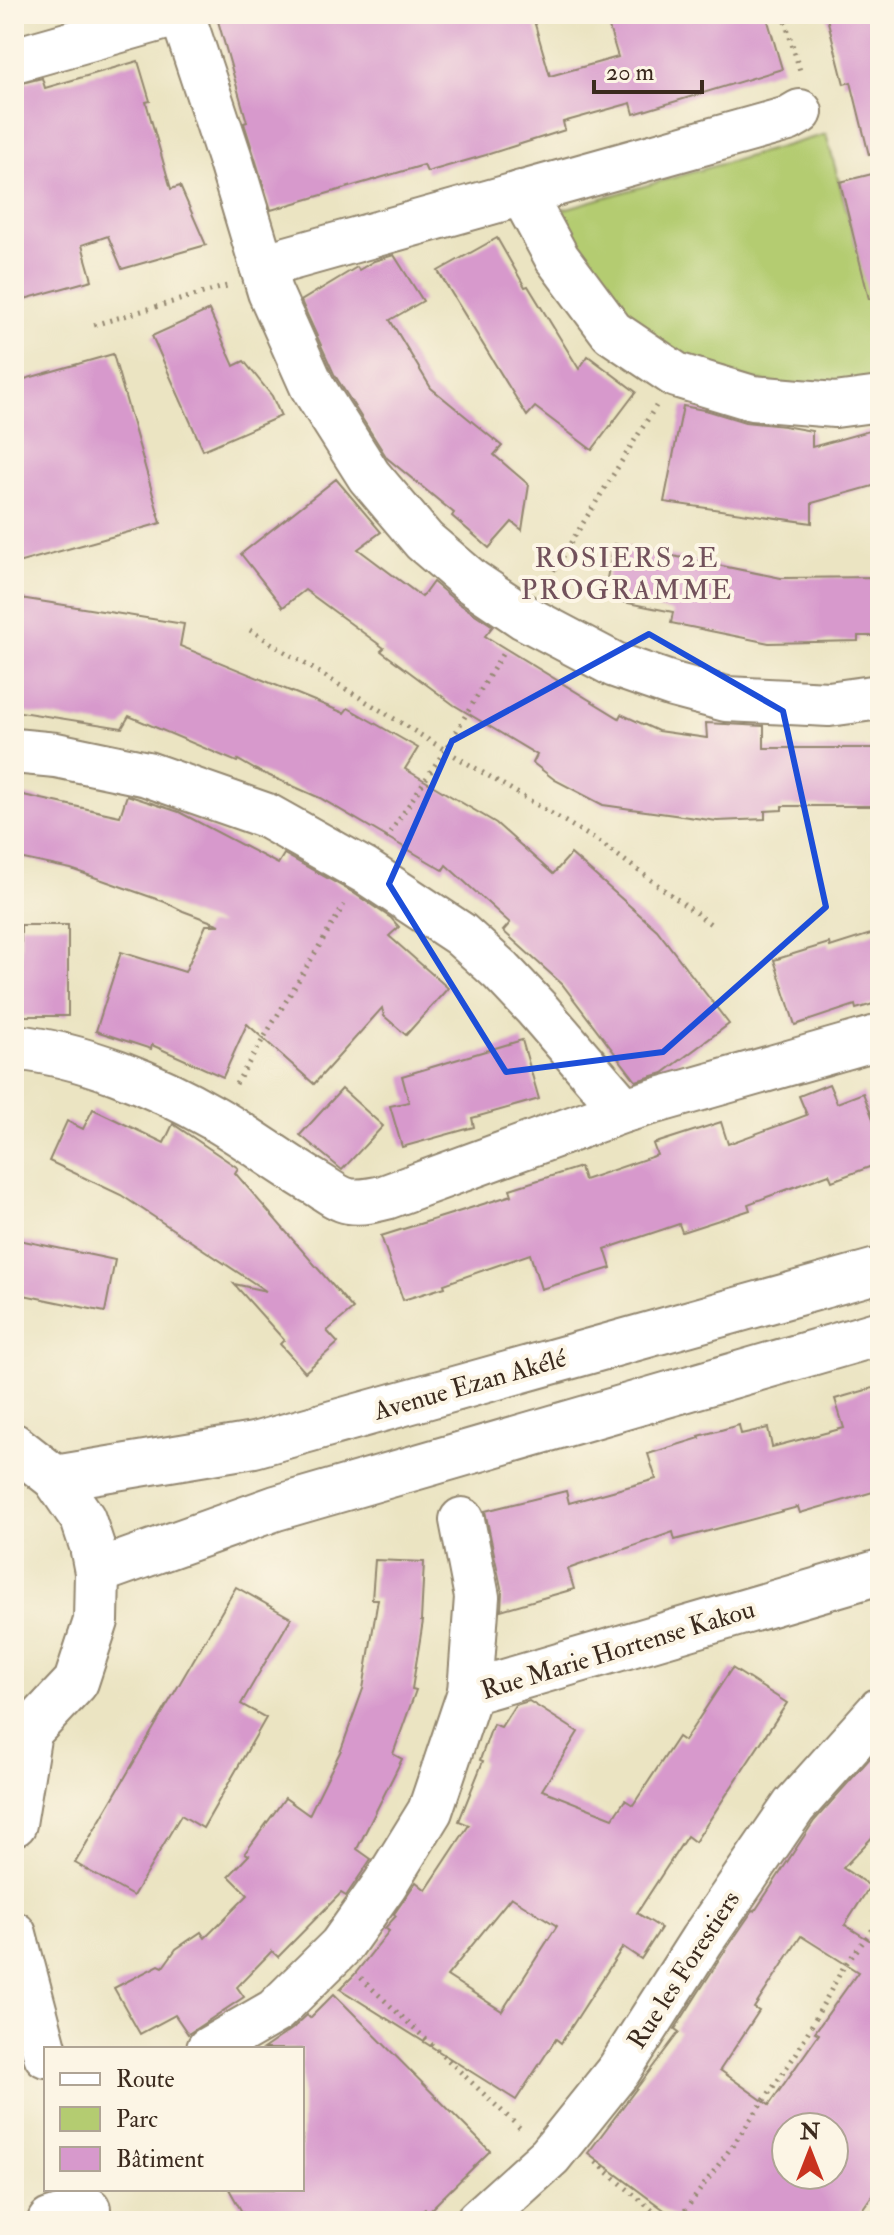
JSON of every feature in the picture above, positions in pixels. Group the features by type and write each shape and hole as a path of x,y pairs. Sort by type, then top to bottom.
{"street":[{"path":"14,60 180,14 270,292 312,386 369,476 424,541 472,582 524,617 615,665 673,685 726,699 829,704 880,697"},
{"path":"263,271 522,193 788,119 800,112"},
{"path":"522,193 557,258 612,332 676,375 752,398 835,405 880,399"},
{"path":"14,751 56,755 147,774 267,816 365,871 460,934 501,971 624,1110"},
{"path":"14,1047 41,1050 134,1078 215,1118 329,1192 348,1201 367,1201 386,1197 624,1110 880,1037"},
{"name":"Avenue Ezan Akélé","path":"55,1478 254,1445 880,1270"},
{"path":"97,1572 276,1508 880,1333"},
{"path":"14,1446 55,1478 83,1519 97,1572 96,1621 76,1682 22,1736 14,1824"},
{"path":"462,1520 477,1597 470,1692"},
{"name":"Rue Marie Hortense Kakou","path":"212,2047 275,2011 341,1946 385,1884 430,1811 470,1692 880,1572"},
{"name":"Rue les Forestiers","path":"478,2221 558,2146 619,2070 702,1940 794,1806 880,1710"},
{"path":"16,1954 44,2048"}],"path":[{"path":"783,14 805,88 800,112"},
{"path":"94,325 263,271"},
{"path":"215,1118 365,871 445,750 524,617 676,375"},
{"path":"250,630 601,843 712,925"},
{"path":"334,1953 558,2146 661,2218 671,2221 681,2216 769,2093 796,2054 843,1968 880,1920"}],"highlighted area":[{"path":"649,634 783,711 826,907 663,1052 506,1072 389,884 452,741"}],"green space":[{"path":"826,134 880,333 880,384 832,391 752,380 681,357 625,313 575,249 557,211"}],"building":[{"path":"216,14 532,14 550,76 618,57 605,14 766,14 782,69 634,114 631,103 563,122 565,130 486,155 427,172 424,165 271,210 244,123 247,122"},
{"path":"826,14 880,14 880,153 869,155 851,82 844,84"},
{"path":"138,61 150,101 146,102 171,189 180,186 206,245 122,269 108,236 82,245 92,280 14,302 14,85 42,78 45,88"},
{"path":"880,172 880,298 869,299 840,182"},
{"path":"497,238 579,369 588,356 636,392 592,450 535,407 527,416 438,271"},
{"path":"394,255 423,301 390,320 431,388 502,446 494,455 529,485 522,530 512,522 489,548 452,516 454,513 387,458 334,374 301,301 357,267 359,270"},
{"path":"209,310 234,366 244,361 272,396 281,416 203,450 152,336"},
{"path":"113,354 161,523 14,564 14,382"},
{"path":"683,406 745,422 812,431 812,447 880,428 880,484 812,503 812,523 664,502"},
{"path":"336,479 381,532 358,549 422,597 433,582 493,626 485,636 619,718 621,714 658,731 707,738 706,723 764,726 764,748 880,748 880,806 782,806 782,810 765,811 765,819 717,821 603,805 555,780 533,763 537,755 454,705 305,590 283,607 241,554"},
{"path":"614,544 781,578 880,577 880,636 858,636 858,641 769,643 671,623 673,612 603,598"},
{"path":"14,597 184,624 180,646 344,713 348,708 418,748 405,769 496,823 553,874 571,854 657,930 729,1024 663,1073 636,1081 562,984 503,931 510,923 446,865 443,870 320,798 238,760 129,716 122,728 14,711"},
{"path":"14,793 120,816 127,795 179,812 278,864 284,854 391,918 399,927 389,936 448,988 406,1035 384,1016 382,1008 314,1084 247,1024 223,1077 152,1045 151,1049 96,1031 121,952 185,972 206,925 220,925 71,869 14,857"},
{"path":"21,925 68,925 68,1016 21,1016"},
{"path":"880,931 880,1002 856,1009 855,1005 795,1025 774,960"},
{"path":"522,1040 539,1099 472,1118 474,1127 402,1147 390,1106 409,1102 402,1076"},
{"path":"829,1084 837,1103 863,1093 880,1137 880,1163 832,1181 829,1174 748,1204 750,1210 682,1232 679,1224 605,1249 611,1268 541,1289 530,1254 403,1300 381,1236 512,1195 510,1189 580,1167 584,1180 657,1155 653,1144 721,1122 728,1144 807,1115 799,1096"},
{"path":"342,1089 383,1126 342,1170 300,1135"},
{"path":"93,1109 164,1143 173,1124 238,1168 235,1173 353,1309 327,1331 338,1343 305,1372 280,1344 284,1340 234,1284 266,1291 121,1195 49,1161 67,1121 83,1129"},
{"path":"19,1240 115,1260 105,1312 14,1293 14,1264"},
{"path":"880,1386 880,1490 800,1513 798,1507 675,1540 673,1532 568,1569 574,1589 501,1610 502,1592 485,1511 566,1491 569,1503 656,1479 648,1454 739,1425 741,1434 768,1428 772,1447 844,1428 835,1399"},
{"path":"375,1560 424,1562 423,1621 412,1689 416,1690 393,1754 402,1759 357,1849 371,1859 346,1896 341,1893 278,1957 272,1951 237,1987 244,1997 188,2034 175,2015 140,2034 114,1988 159,1965 163,1967 176,1949 201,1932 205,1938 248,1895 229,1876 249,1855 245,1853 285,1798 309,1815 341,1750 363,1689 378,1599 372,1599"},
{"path":"236,1587 291,1618 241,1704 266,1718 203,1828 181,1815 133,1896 75,1863"},
{"path":"732,1668 787,1703 695,1842 687,1836 637,1913 661,1928 641,1959 623,1947 561,2043 556,2039 516,2100 340,1989 389,1931 385,1928 396,1916 394,1914 416,1882 426,1890 469,1825 459,1821 483,1761 480,1760 493,1724 501,1727 515,1705 529,1701 578,1732 542,1790 613,1818 625,1800 633,1805 678,1737 684,1741","holes":["511,1897 557,1926 502,2011 447,1976"]},
{"path":"880,1747 880,1829 843,1868 870,1886 845,1925 877,1945 880,1941 880,2184 854,2221 679,2221 588,2153 679,2032 675,2029 814,1821","holes":["801,1936 858,1972 769,2105 720,2070 759,2011 754,2008"]},
{"path":"334,1994 490,2151 428,2212 425,2209 409,2221 247,2221 230,2191 304,2191 304,2047 266,2047 307,2015 310,2018"}],"district":[{"name":"ROSIERS 2E PROGRAMME","path":"627,574"}]}
